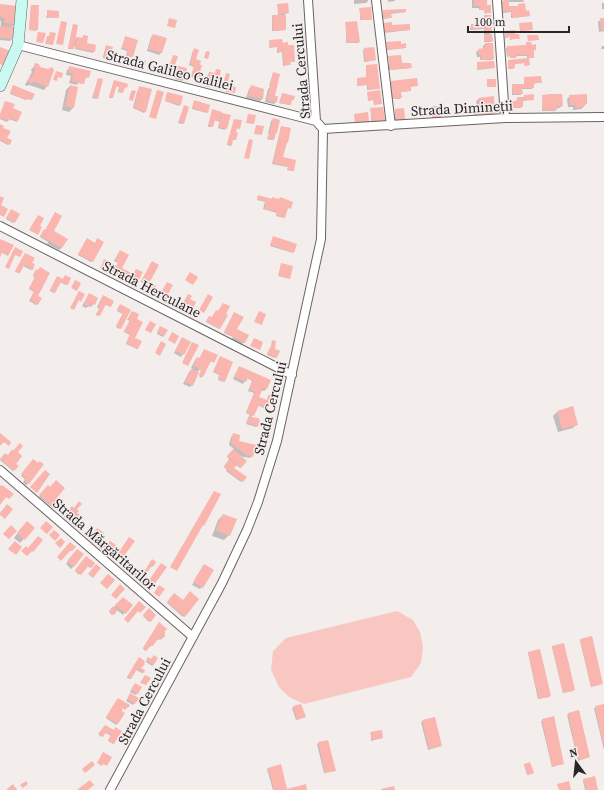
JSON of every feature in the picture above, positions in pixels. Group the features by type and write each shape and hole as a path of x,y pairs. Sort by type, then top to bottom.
{"main road":[{"path":"0,86 18,45 22,0"}],"street":[{"name":"Strada Cercului","path":"110,790 193,637 247,530 258,502 277,441 321,239 323,129 316,121 308,0"},
{"path":"376,0 391,126"},
{"path":"497,0 505,118"},
{"name":"Strada Galileo Galilei","path":"18,45 316,121"},
{"name":"Strada Dimineții","path":"323,129 505,118 604,117"},
{"name":"Strada Herculane","path":"0,226 292,375"},
{"name":"Strada Mărgăritarilor","path":"0,470 193,637"}],"shaded area":[{"path":"397,611 413,620 420,632 423,647 421,663 411,677 304,704 289,697 279,687 271,670 273,651 286,638"}],"building":[{"path":"474,0 487,0 487,5 491,5 491,13 485,13 485,10 480,10 480,6 474,6"},
{"path":"503,0 509,0 509,6 518,6 518,4 525,3 526,11 529,10 530,16 512,18 511,12 515,11 503,12"},
{"path":"288,3 289,13 278,14 277,4"},
{"path":"0,4 17,6 16,24 4,23 5,18 0,17"},
{"path":"31,5 39,5 38,30 29,30"},
{"path":"371,7 372,20 361,20 359,8"},
{"path":"406,9 406,12 391,13 392,18 383,18 383,10"},
{"path":"47,10 59,11 59,18 47,17"},
{"path":"272,15 286,15 286,30 273,31"},
{"path":"484,15 491,15 491,21 484,22"},
{"path":"169,18 177,20 175,28 167,26"},
{"path":"600,18 604,18 604,30 601,30"},
{"path":"61,21 67,22 63,45 56,44"},
{"path":"357,21 360,42 347,43 345,22"},
{"path":"392,22 392,25 410,24 410,30 385,32 383,23"},
{"path":"532,22 533,30 520,31 519,23"},
{"path":"491,23 492,33 485,33 485,29 471,29 471,24"},
{"path":"73,24 78,25 74,49 68,48"},
{"path":"0,26 15,27 14,39 0,38"},
{"path":"515,30 515,34 519,34 520,39 510,39 510,37 506,37 505,31"},
{"path":"38,32 46,33 43,43 36,42"},
{"path":"50,32 56,33 53,45 45,44 47,36 49,36"},
{"path":"153,34 167,38 162,53 148,49"},
{"path":"492,34 493,41 484,41 484,35"},
{"path":"83,35 88,36 87,43 96,45 95,52 75,48 77,37 83,38"},
{"path":"527,35 538,35 539,40 528,41"},
{"path":"125,36 138,40 133,57 126,55 128,50 122,48"},
{"path":"282,39 283,43 288,42 288,45 294,45 295,62 290,62 291,65 284,65 283,52 278,52 277,47 270,47 269,40"},
{"path":"401,41 401,44 406,43 406,48 387,50 386,42"},
{"path":"526,42 531,42 532,45 536,44 534,58 528,58 527,55 517,55 517,57 511,58 511,56 507,56 507,46 526,45"},
{"path":"485,43 493,43 494,59 481,60 481,55 479,55 478,49 485,48"},
{"path":"106,45 113,47 111,54 115,55 114,60 103,57"},
{"path":"0,47 10,51 4,66 0,64"},
{"path":"374,47 376,60 365,62 364,48"},
{"path":"194,48 199,50 196,59 201,61 200,65 202,65 200,72 202,72 201,79 191,76 194,66 190,64"},
{"path":"206,51 210,52 208,59 204,58"},
{"path":"173,55 178,56 173,71 169,69 168,72 161,70 165,63 170,64"},
{"path":"401,55 402,63 411,63 412,68 390,70 388,56"},
{"path":"135,58 146,61 143,69 133,65"},
{"path":"529,58 530,65 524,66 524,63 515,64 515,68 508,69 508,60"},
{"path":"494,61 495,68 477,69 477,62"},
{"path":"35,63 39,64 40,67 48,69 52,67 54,70 48,87 34,82 30,83 28,81 29,77 32,77"},
{"path":"377,64 380,89 368,89 368,85 357,85 357,78 366,77 366,65"},
{"path":"69,66 91,71 89,78 86,77 84,84 71,81 73,74 68,72"},
{"path":"178,66 187,68 184,80 176,78"},
{"path":"216,69 221,70 217,85 212,84 212,87 205,85 209,72 215,73"},
{"path":"56,71 63,73 62,78 58,77 57,81 53,80"},
{"path":"273,72 280,74 275,96 278,96 277,102 267,100"},
{"path":"226,73 230,74 227,86 223,84"},
{"path":"541,76 542,83 534,83 534,88 522,88 523,94 513,94 512,84 524,84 524,77"},
{"path":"98,78 103,79 98,99 93,97"},
{"path":"417,78 418,86 411,87 411,91 401,92 402,98 393,99 391,81"},
{"path":"487,79 496,79 496,87 487,87"},
{"path":"114,80 128,84 123,93 118,91 120,86 117,85 113,98 109,97"},
{"path":"13,85 35,94 32,100 28,98 27,100 10,93"},
{"path":"70,85 78,87 74,108 65,106"},
{"path":"251,85 264,89 263,99 248,96"},
{"path":"139,86 152,89 146,112 134,109"},
{"path":"227,86 236,87 235,93 226,92"},
{"path":"132,90 136,91 133,101 129,100"},
{"path":"157,90 164,92 156,119 149,117"},
{"path":"380,90 382,104 374,105 374,100 368,100 367,92"},
{"path":"167,92 183,96 181,105 165,101"},
{"path":"282,93 295,96 291,105 280,103"},
{"path":"534,94 534,100 524,100 524,95"},
{"path":"562,94 563,106 556,107 557,110 543,111 542,95"},
{"path":"587,94 587,104 584,104 584,107 575,108 575,105 570,105 569,95"},
{"path":"494,96 495,113 476,115 476,105 479,104 478,98"},
{"path":"517,97 523,97 523,107 512,108 512,101 517,101"},
{"path":"194,100 210,105 208,113 192,108"},
{"path":"5,101 15,104 13,108 22,112 18,121 10,118 9,121 0,118"},
{"path":"184,105 189,107 184,124 179,122"},
{"path":"432,106 440,106 441,117 432,118"},
{"path":"383,107 385,120 372,122 370,108"},
{"path":"404,108 405,119 396,120 395,109"},
{"path":"212,109 222,112 219,121 215,120 213,127 208,126"},
{"path":"368,112 369,122 355,124 354,114"},
{"path":"222,113 231,115 227,129 218,127"},
{"path":"248,114 256,115 254,124 246,123"},
{"path":"273,118 280,120 274,140 268,139"},
{"path":"234,119 242,120 240,129 237,128 236,132 238,133 236,140 233,139 232,146 227,144"},
{"path":"0,124 4,126 3,128 11,131 7,138 12,140 10,145 0,140"},
{"path":"256,125 264,126 262,135 254,134"},
{"path":"281,126 291,128 283,157 296,160 294,171 288,170 288,166 273,163"},
{"path":"249,139 253,140 249,159 244,158"},
{"path":"258,195 272,199 272,197 279,199 280,197 293,202 291,209 288,208 285,218 276,215 277,212 264,209 266,202 257,199"},
{"path":"0,196 4,198 1,205 8,209 4,217 0,215"},
{"path":"11,209 20,214 15,223 6,218"},
{"path":"55,212 62,216 54,231 68,239 62,248 40,236"},
{"path":"38,215 44,218 38,235 29,230"},
{"path":"273,236 297,244 294,253 270,245"},
{"path":"87,238 95,243 97,238 104,242 93,262 78,254"},
{"path":"0,239 14,245 8,256 2,253 0,257"},
{"path":"15,247 23,251 20,257 15,255 9,269 5,267"},
{"path":"120,250 129,255 122,268 133,274 136,269 143,272 136,285 101,267 104,259 117,266 118,262 115,260"},
{"path":"25,253 35,258 32,263 35,264 33,270 24,265 20,273 15,271"},
{"path":"152,261 159,265 148,285 141,281"},
{"path":"281,263 293,266 290,279 278,276"},
{"path":"40,267 50,273 38,296 42,298 38,305 30,300 34,291 29,288 35,277 33,275 36,269 38,270"},
{"path":"190,272 198,277 193,285 185,280"},
{"path":"65,275 71,278 68,285 61,282 55,293 50,290 57,276 63,279"},
{"path":"75,280 81,283 77,291 71,288"},
{"path":"167,282 173,285 168,294 173,297 170,304 162,299 164,295 161,293"},
{"path":"152,283 156,286 151,294 145,290 148,285 151,286"},
{"path":"79,291 85,294 81,302 79,300 74,310 70,308"},
{"path":"89,293 98,298 95,305 91,303 89,307 84,304"},
{"path":"188,294 192,296 190,299 196,302 192,310 182,304 180,309 171,304 174,298 183,303"},
{"path":"208,294 213,297 204,313 199,310"},
{"path":"103,295 114,301 111,307 106,304 100,316 96,314 100,308 98,306"},
{"path":"223,303 230,306 226,314 228,315 220,329 206,321 209,316 212,317 216,310 218,311"},
{"path":"120,304 131,310 121,329 116,326 123,313 117,310"},
{"path":"132,311 139,314 137,319 143,322 135,338 142,341 138,349 126,343 130,334 124,331 130,320 128,319"},
{"path":"259,311 266,314 262,325 254,322"},
{"path":"234,312 244,317 237,329 249,335 245,343 224,332"},
{"path":"150,321 156,324 151,333 145,330"},
{"path":"160,326 168,330 164,336 157,332"},
{"path":"172,332 179,336 175,344 168,340"},
{"path":"182,337 191,342 184,355 175,351"},
{"path":"254,338 263,342 260,350 250,346"},
{"path":"272,340 276,341 275,349 280,351 277,358 267,354 270,347 271,348"},
{"path":"161,341 166,344 160,356 155,353"},
{"path":"192,342 199,345 188,366 182,363"},
{"path":"204,349 218,355 214,363 211,361 203,377 199,375 201,370 193,365 197,357 200,358"},
{"path":"220,356 233,362 225,382 218,379 220,374 213,372"},
{"path":"239,366 271,380 267,389 263,388 259,397 267,400 269,394 275,396 273,402 269,401 266,408 259,405 254,416 246,413 255,392 249,390 253,380 248,378 246,382 234,377"},
{"path":"191,369 199,372 193,386 185,382"},
{"path":"573,406 578,425 562,429 557,411"},
{"path":"249,416 260,419 258,427 247,423"},
{"path":"0,433 11,442 9,446 4,442 0,446"},
{"path":"233,433 240,435 239,441 256,445 253,457 246,455 231,443"},
{"path":"20,443 23,446 18,452 22,456 16,464 19,466 14,471 0,459 5,453 8,455 12,449 13,451"},
{"path":"233,449 247,461 241,468 227,456"},
{"path":"33,459 38,463 39,461 44,464 29,484 24,480 26,478 21,474"},
{"path":"229,459 237,465 234,468 247,477 243,482 224,466"},
{"path":"45,470 50,474 37,493 30,487"},
{"path":"56,480 65,488 56,499 59,502 54,508 39,495 48,485 50,487"},
{"path":"0,485 14,494 9,499 6,497 0,505"},
{"path":"214,491 221,494 177,571 170,567"},
{"path":"79,501 82,504 77,509 79,511 77,513 80,515 73,523 64,515 72,506 74,508"},
{"path":"7,504 13,509 5,519 0,515 0,513"},
{"path":"223,514 237,519 230,536 216,530"},
{"path":"27,521 35,528 25,540 17,533"},
{"path":"46,521 53,527 47,534 40,528"},
{"path":"11,525 17,531 9,539 3,534"},
{"path":"97,528 104,533 96,544 89,539"},
{"path":"54,530 60,535 55,541 49,535"},
{"path":"38,536 43,540 33,552 32,551 27,556 21,551 26,546 28,548"},
{"path":"129,537 135,541 124,556 119,552"},
{"path":"61,538 65,542 60,548 55,543"},
{"path":"15,541 22,547 16,555 8,549"},
{"path":"110,541 116,545 108,554 100,547 104,542 107,545"},
{"path":"70,542 76,547 61,561 57,557"},
{"path":"77,549 84,554 74,567 67,561"},
{"path":"116,551 121,555 117,561 112,557"},
{"path":"86,556 95,563 92,568 89,565 81,575 75,570"},
{"path":"152,559 156,562 154,566 152,565 145,576 149,580 161,563 167,567 151,589 132,574 134,571 137,573 140,569 144,572"},
{"path":"96,564 101,568 93,578 88,574"},
{"path":"204,564 214,570 203,588 193,582"},
{"path":"108,574 115,580 107,589 100,583"},
{"path":"120,584 125,589 116,599 111,595"},
{"path":"159,585 165,589 159,597 154,593"},
{"path":"190,591 199,599 185,617 167,602 174,593 183,600"},
{"path":"123,597 133,605 126,614 115,605"},
{"path":"139,601 146,607 140,613 138,611 128,623 124,619"},
{"path":"113,606 118,610 114,615 109,611"},
{"path":"149,608 156,615 151,622 143,615"},
{"path":"159,622 167,629 165,631 165,637 157,640 153,646 151,645 147,650 143,648"},
{"path":"592,636 603,684 591,687 580,639"},
{"path":"564,643 575,690 563,693 552,646"},
{"path":"540,649 551,696 539,699 528,652"},
{"path":"154,655 158,658 153,666 146,660 148,657 151,659"},
{"path":"139,657 145,661 145,664 141,668 145,670 144,673 137,669 131,679 127,677"},
{"path":"145,675 151,678 146,685 140,683"},
{"path":"135,683 142,687 138,694 131,690"},
{"path":"130,693 139,698 135,704 127,699"},
{"path":"118,698 130,705 128,708 123,708 122,711 125,713 118,724 106,717"},
{"path":"301,704 306,717 297,720 293,706"},
{"path":"604,704 604,743 603,744 595,706"},
{"path":"579,710 590,757 578,760 568,713"},
{"path":"554,716 564,764 552,766 542,719"},
{"path":"435,717 442,746 429,749 422,720"},
{"path":"105,725 114,730 115,727 122,731 114,744 108,740 111,735 106,732 103,737 98,734"},
{"path":"382,730 383,738 372,740 370,732"},
{"path":"328,740 336,771 325,773 318,742"},
{"path":"103,752 112,757 107,766 103,764 102,766 97,763"},
{"path":"92,761 95,765 85,773 82,769"},
{"path":"530,762 534,773 528,775 524,764"},
{"path":"281,764 287,789 306,784 307,790 274,790 268,768"},
{"path":"595,776 598,790 586,790 583,779"},
{"path":"90,780 94,785 88,790 77,790"},
{"path":"26,781 28,784 23,788 20,785"},
{"path":"569,781 571,790 559,790 557,784"},
{"path":"13,784 17,790 6,790"},
{"path":"394,786 395,790 381,790 381,789"}]}
